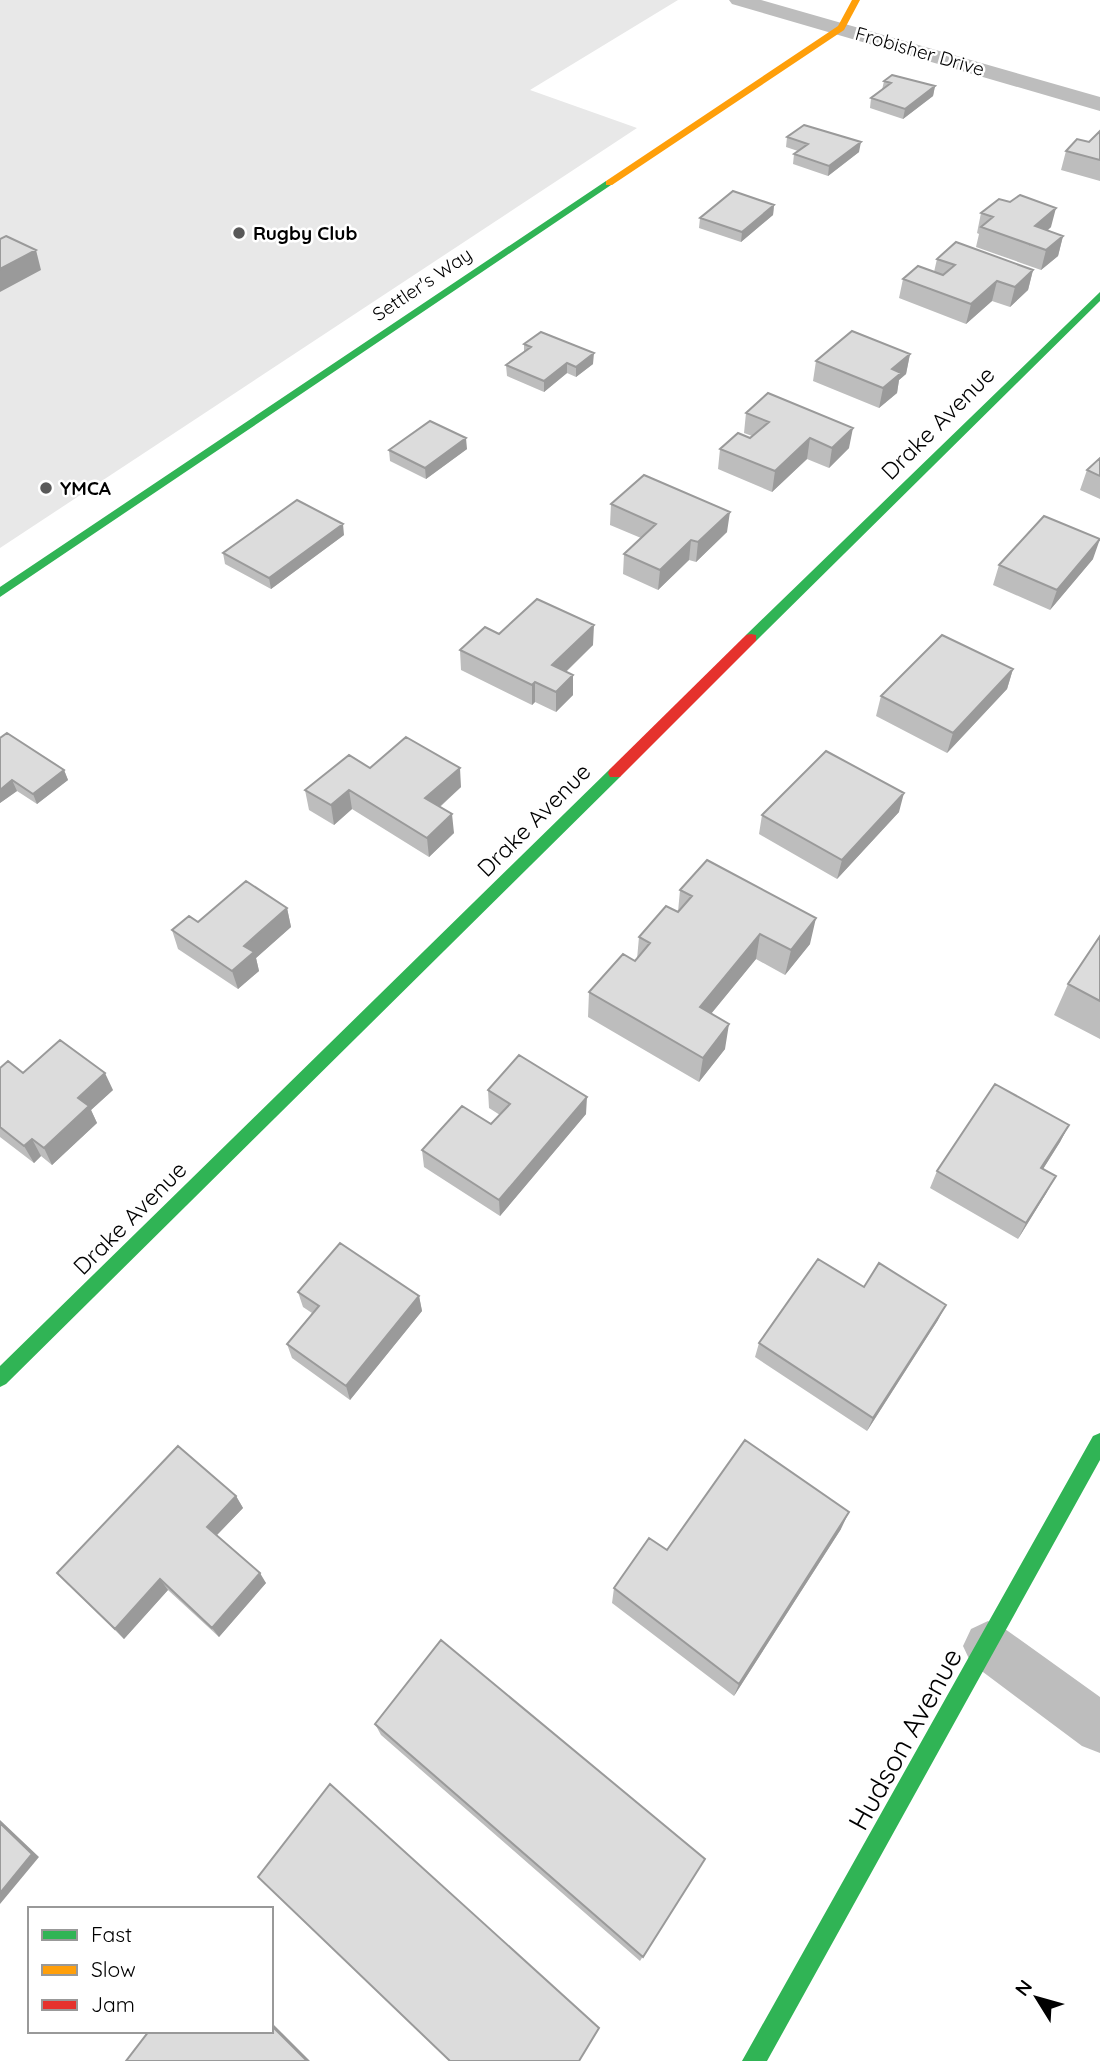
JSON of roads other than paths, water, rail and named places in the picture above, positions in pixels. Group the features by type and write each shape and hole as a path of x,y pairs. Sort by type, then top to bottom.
{"street":[{"name":"Frobisher Drive","path":"739,0 1100,104"},
{"name":"Settler's Way","path":"0,593 841,28 856,0"},
{"name":"Drake Avenue","path":"0,1378 1100,295"},
{"name":"Hudson Avenue","path":"754,2061 1100,1441"},
{"path":"988,1646 1100,1728"}],"place":[{"name":"Rugby Club","path":"239,233"},
{"name":"YMCA","path":"46,488"}]}
